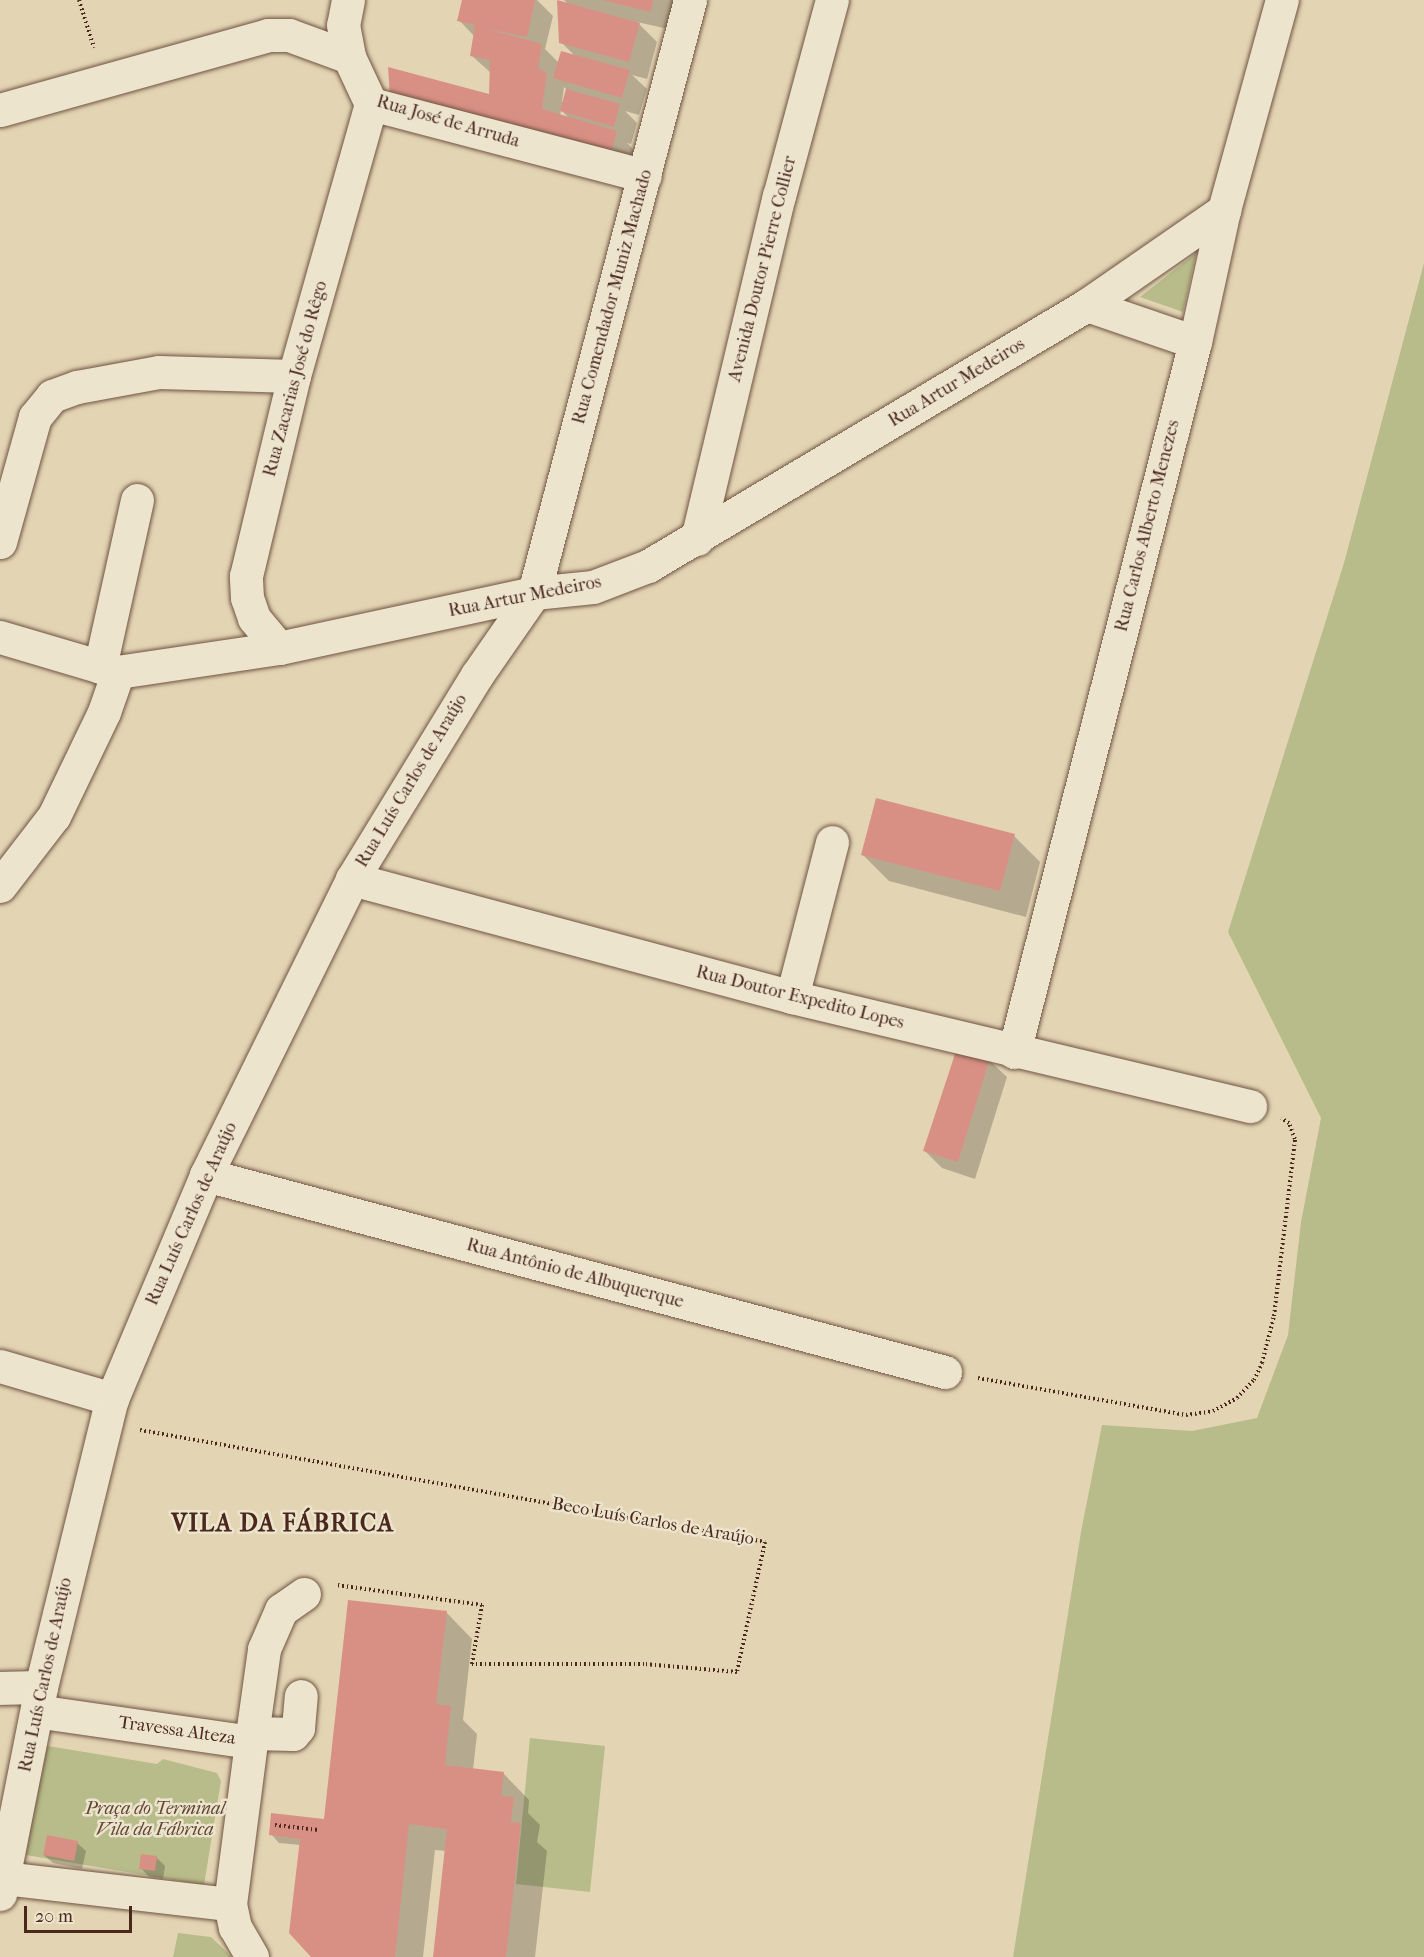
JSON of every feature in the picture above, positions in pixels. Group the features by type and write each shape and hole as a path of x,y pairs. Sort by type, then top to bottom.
{"street":[{"path":"0,110 268,34 289,35 349,57 344,25 348,0"},
{"name":"Rua Comendador Muniz Machado","path":"534,593 690,0"},
{"name":"Avenida Doutor Pierre Collier","path":"697,538 779,196 832,0"},
{"name":"Rua Carlos Alberto Menezes","path":"1014,1052 1195,342 1224,210 1282,0"},
{"name":"Rua José de Arruda","path":"349,57 371,104 645,176"},
{"name":"Rua Zacarias José do Rêgo","path":"279,648 254,618 247,598 246,576 294,376 371,104"},
{"name":"Rua Artur Medeiros","path":"109,670 279,648 534,593 593,587 648,566 1087,305 1224,210"},
{"path":"1087,305 1195,342"},
{"path":"0,542 34,417 52,396 77,387 159,372 294,376"},
{"path":"0,886 54,816 104,712 137,500"},
{"name":"Rua Luís Carlos de Araújo","path":"2,1886 39,1699 108,1411 206,1175 352,879 477,675 534,593"},
{"path":"0,637 109,670"},
{"path":"792,997 832,842"},
{"name":"Rua Doutor Expedito Lopes","path":"352,879 792,997 1014,1052 1250,1106"},
{"name":"Rua Antônio de Albuquerque","path":"206,1175 945,1372"},
{"path":"0,1366 108,1411"},
{"path":"301,1696 295,1732 252,1737 264,1649 281,1610 304,1594"},
{"name":"Travessa Alteza","path":"0,1688 39,1699 252,1737 230,1904"},
{"path":"2,1886 230,1904 235,1927 252,1957"}],"path":[{"path":"79,0 103,81"},
{"path":"945,1372 1186,1415 1213,1411 1237,1398 1254,1380 1269,1342 1294,1139 1289,1123 1250,1106"},
{"name":"Beco Luís Carlos de Araújo","path":"108,1411 765,1542 737,1672 644,1664 472,1664 482,1605 332,1585 304,1594"},
{"path":"270,1824 319,1830"}],"green space":[{"path":"1196,253 1183,312 1140,297"},
{"path":"1424,263 1424,1957 1013,1957 1081,1532 1102,1425 1192,1431 1257,1418 1288,1335 1301,1222 1321,1118 1228,932 1344,563"},
{"path":"530,1738 605,1746 590,1892 516,1884"},
{"name":"Praça do Terminal Vila da Fábrica","path":"42,1745 157,1764 163,1759 217,1773 221,1781 204,1885 26,1855"},
{"path":"178,1933 211,1937 232,1957 173,1957"}],"building":[{"path":"462,0 535,0 527,37 487,29 542,44 538,69 547,72 542,109 617,131 609,159 390,97 388,67 489,94 490,60 470,56 475,25 457,21"},
{"path":"557,0 640,23 629,62 559,43"},
{"path":"602,0 653,0 651,12"},
{"path":"561,51 630,70 622,98 553,78"},
{"path":"566,89 620,104 614,127 560,111"},
{"path":"876,798 1015,834 1000,891 861,855"},
{"path":"957,1048 990,1058 958,1162 923,1151"},
{"path":"348,1600 447,1611 436,1704 451,1706 445,1765 504,1772 501,1796 514,1797 511,1822 521,1823 506,1957 433,1957 447,1829 409,1824 395,1957 311,1957 289,1933 300,1839 269,1835 271,1813 324,1819"},
{"path":"47,1835 78,1841 74,1861 43,1855"},
{"path":"141,1854 157,1856 155,1871 139,1869"}],"district":[{"name":"VILA DA FÁBRICA","path":"283,1524"}]}
